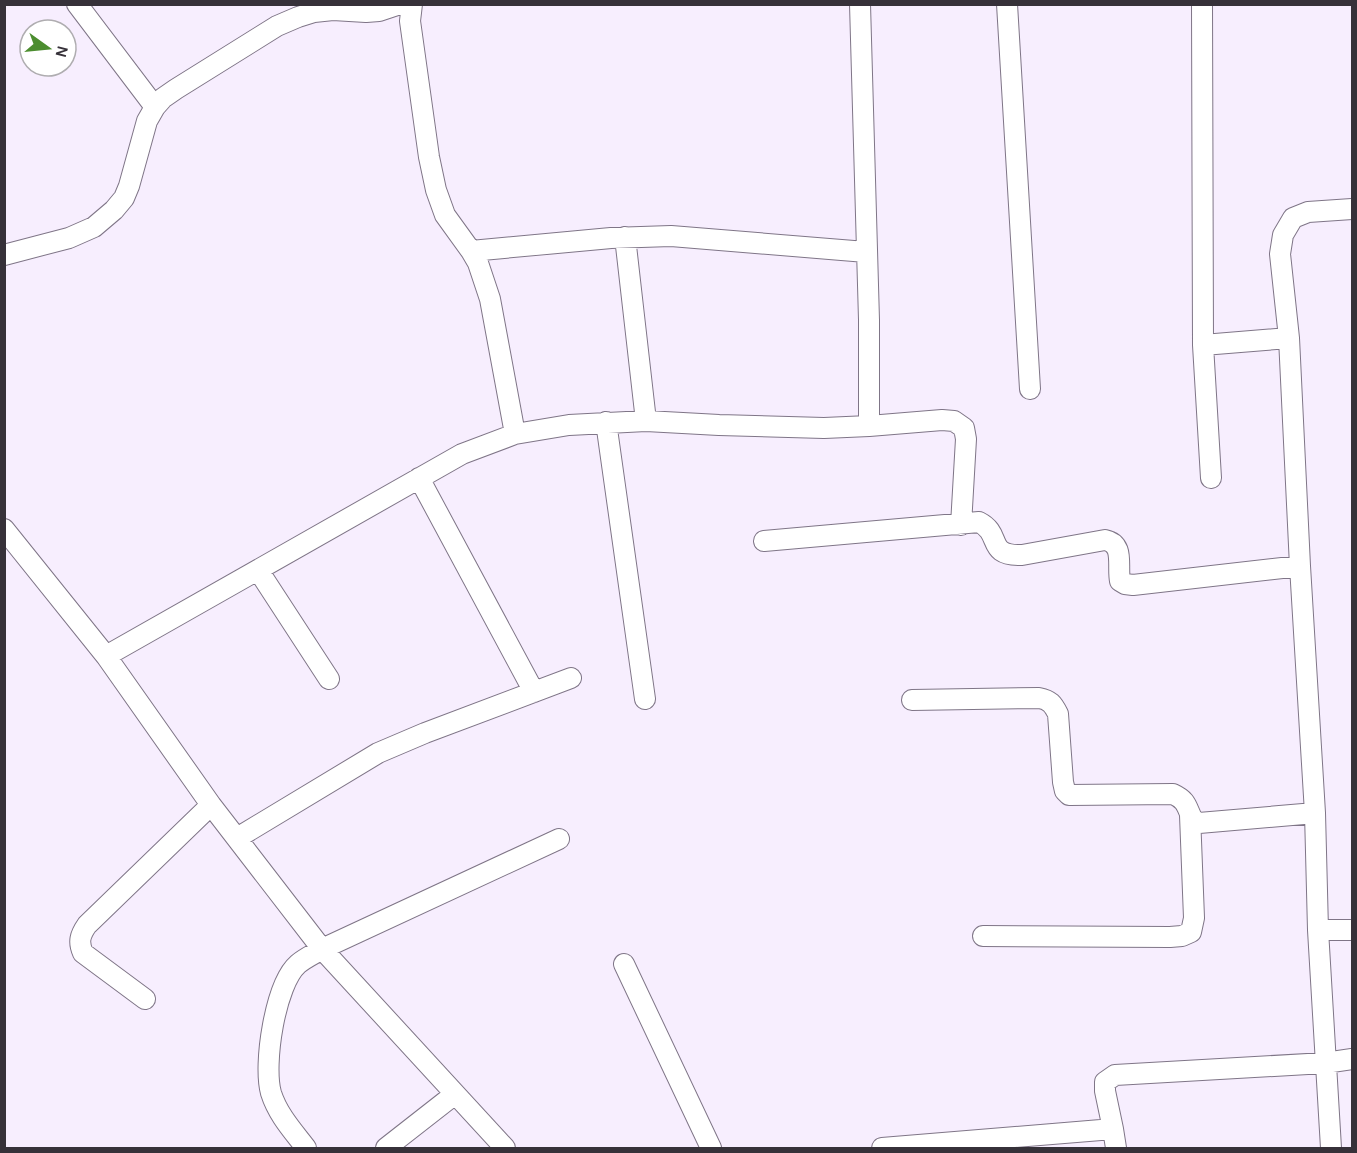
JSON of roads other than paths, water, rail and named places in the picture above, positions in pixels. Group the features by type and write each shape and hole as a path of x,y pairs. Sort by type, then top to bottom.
{"street":[{"path":"77,4 155,107"},
{"path":"4,255 69,238 94,226 114,210 124,198 129,186 147,121 163,98 186,83 277,26 298,17 333,10 379,11 400,4"},
{"path":"412,4 410,21 429,157 436,190 446,215 478,263 490,299 515,434"},
{"path":"860,4 869,320 869,426"},
{"path":"1007,4 1029,389"},
{"path":"1202,4 1203,345 1211,478"},
{"path":"1331,1149 1318,930 1316,813 1300,566 1289,338 1280,254 1284,235 1293,218 1308,212 1353,209"},
{"path":"471,250 625,237 681,237 866,252"},
{"path":"625,237 646,421"},
{"path":"1203,345 1289,338"},
{"path":"106,656 462,454 515,434 568,425 646,421 812,428 954,421 964,428 966,439 961,525"},
{"path":"606,422 645,699"},
{"path":"419,478 534,692"},
{"path":"764,541 979,522 987,526 1002,552 1012,555 1105,540 1113,542 1117,546 1120,581 1125,584 1133,585 1300,566"},
{"path":"4,529 106,656 211,805 322,949 505,1149"},
{"path":"258,570 329,679"},
{"path":"237,838 378,753 571,678"},
{"path":"912,700 1040,698 1048,700 1058,714 1063,782 1069,795 1173,794 1182,798 1193,820 1200,823 1316,813"},
{"path":"145,999 83,953 79,944 82,933 87,925 211,805"},
{"path":"983,936 1170,937 1182,936 1191,932 1194,918 1190,814"},
{"path":"306,1149 279,1112 271,1092 268,1069 269,1045 277,1007 286,983 297,965 322,949 560,839"},
{"path":"1318,930 1353,930"},
{"path":"624,964 711,1149"},
{"path":"1116,1149 1105,1091 1105,1082 1115,1075 1325,1063 1353,1059"},
{"path":"386,1149 455,1094"},
{"path":"882,1149 1113,1129"}]}
